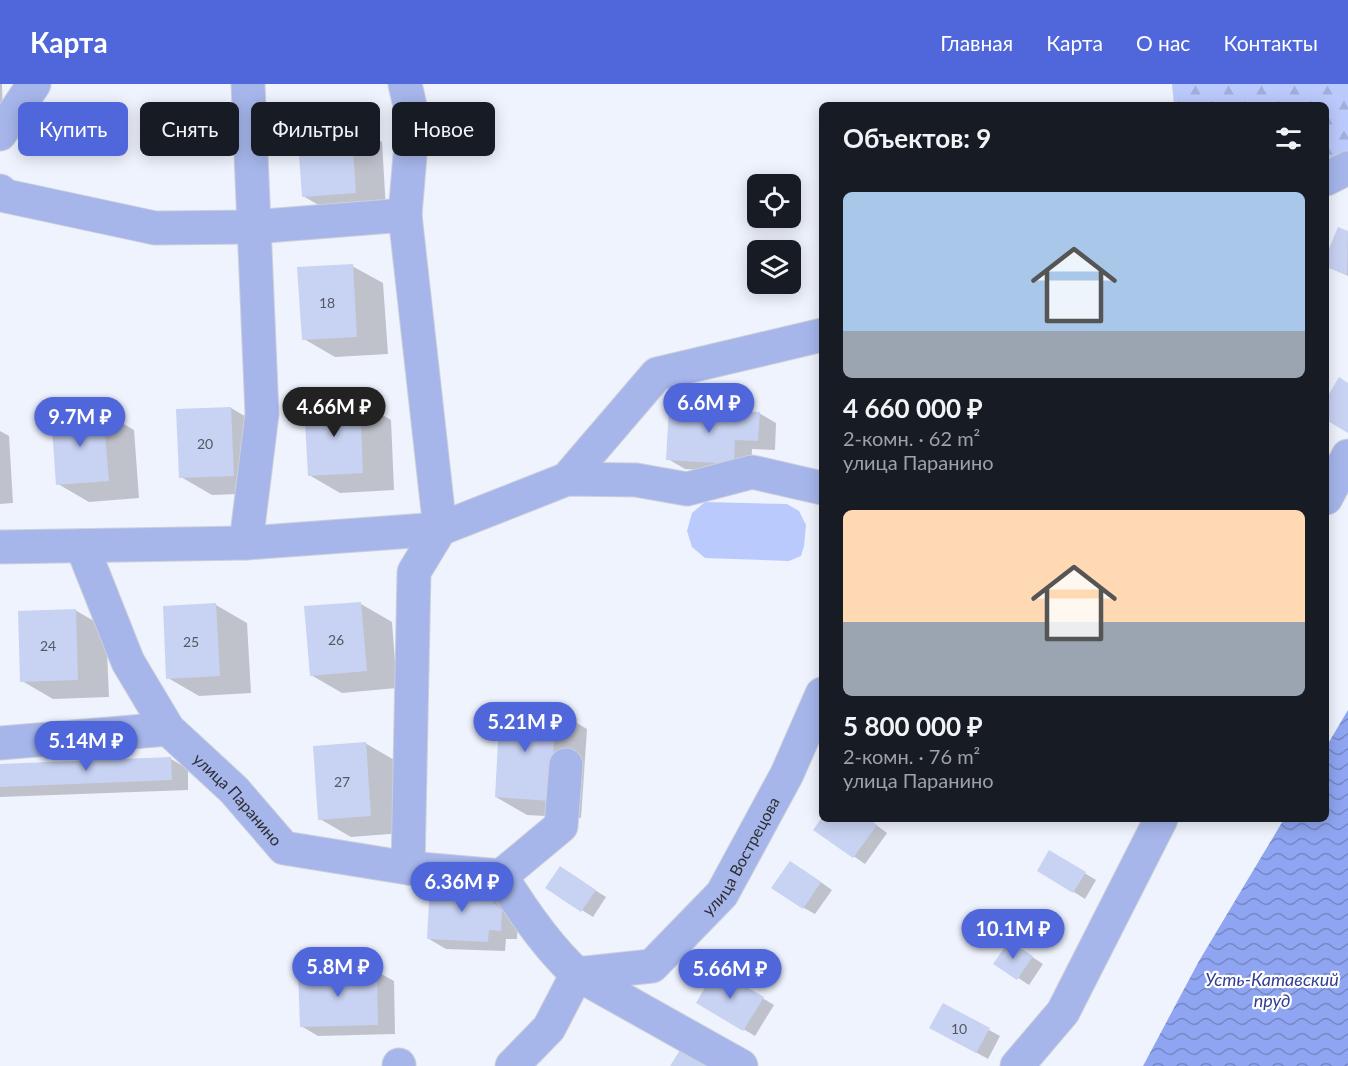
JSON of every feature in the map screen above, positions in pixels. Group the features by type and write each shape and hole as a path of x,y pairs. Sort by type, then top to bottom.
{"street":[{"path":"0,134 34,84"},
{"path":"246,543 262,414 248,84"},
{"path":"405,84 413,119 405,215 440,529 414,572 408,868"},
{"path":"1329,178 1348,168"},
{"path":"0,191 6,196 155,228 253,227 405,215"},
{"path":"567,479 657,374 819,335"},
{"path":"1329,492 1348,456"},
{"path":"0,547 246,543 440,529 567,479 636,480 687,489 752,471 819,487"},
{"name":"улица Паранино","path":"82,546 128,662 168,729 234,790 284,848 408,868 501,876"},
{"name":"улица Вострецова","path":"577,974 652,966 722,894 787,774 819,701"},
{"path":"0,743 168,729"},
{"path":"566,765 561,826 501,876 560,959 577,974 741,1066"},
{"path":"1017,1066 1064,1012 1159,822"},
{"path":"513,1066 549,1028 577,974"}],"green space":[{"path":"1172,84 1348,84 1348,156 1329,163 1329,102 1174,102"},
{"path":"705,502 787,504 799,511 806,525 801,556 789,561 705,558 692,547 687,531 692,513"}],"water":[{"name":"Усть-Катавский пруд","path":"1348,710 1348,1066 1143,1066 1199,961 1282,822 1329,822 1329,742"}],"building":[{"path":"299,156 353,156 356,193 302,197"},
{"path":"1338,227 1348,231 1347,275 1329,268 1329,249"},
{"path":"353,264 357,337 302,340 297,267"},
{"path":"1339,377 1348,383 1348,433 1329,422 1329,394"},
{"path":"360,401 363,473 308,476 304,404"},
{"path":"231,407 234,476 179,478 176,409"},
{"path":"669,408 760,412 758,441 735,440 734,464 666,460"},
{"path":"103,410 109,481 56,485 51,414"},
{"path":"361,602 367,671 310,676 304,606"},
{"path":"216,603 220,676 166,679 163,606"},
{"path":"76,609 78,680 20,682 18,611"},
{"path":"500,706 556,710 550,801 495,797"},
{"path":"366,742 371,816 318,820 313,746"},
{"path":"171,757 172,780 0,787 0,764"},
{"path":"819,822 872,822 877,825 853,858 813,830"},
{"path":"1049,850 1086,872 1073,893 1037,871"},
{"path":"790,861 821,882 803,909 771,888"},
{"path":"560,866 596,890 581,912 545,888"},
{"path":"430,883 494,886 493,903 502,910 501,931 489,930 488,942 427,939"},
{"path":"1009,941 1033,956 1017,980 993,964"},
{"path":"377,969 378,1025 300,1027 298,972"},
{"path":"716,969 764,997 743,1031 696,1003"},
{"path":"943,1003 990,1028 976,1053 929,1028"},
{"path":"682,1047 713,1066 670,1066"}]}
